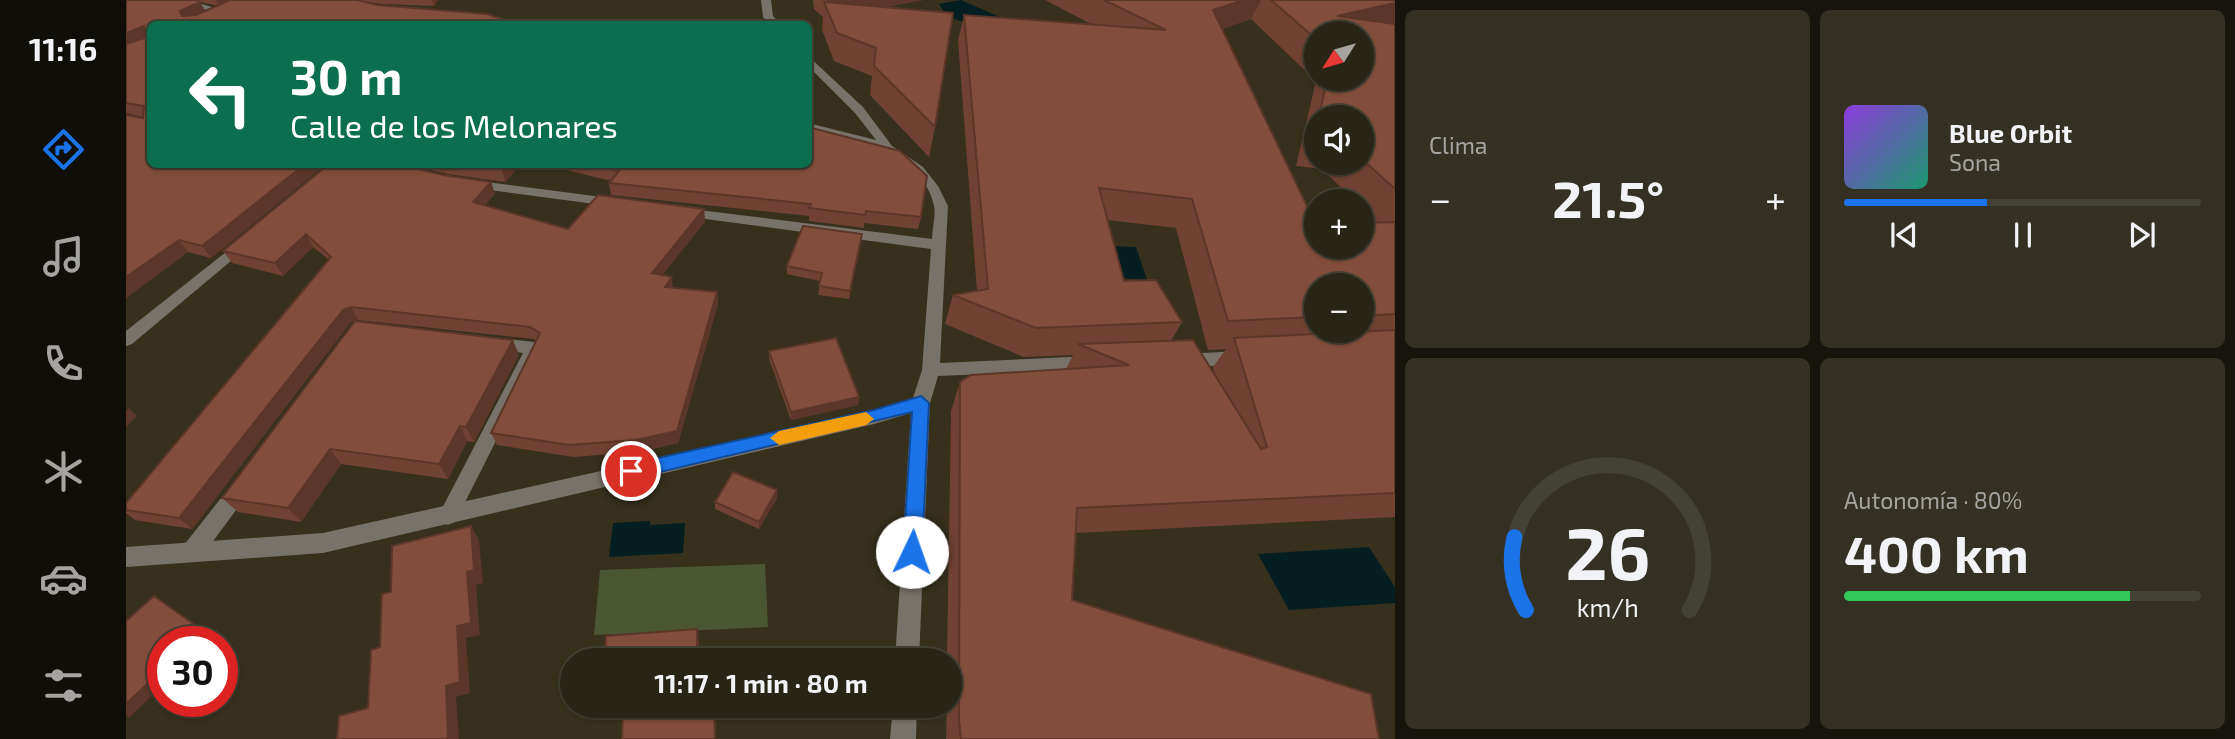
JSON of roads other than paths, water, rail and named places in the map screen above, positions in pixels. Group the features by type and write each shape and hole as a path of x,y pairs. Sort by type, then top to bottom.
{"street":[{"path":"178,0 228,10 203,20"},
{"path":"766,0 768,18 772,21"},
{"path":"812,63 859,110 886,145 914,166 936,192 941,205 931,370 921,403 908,648"},
{"path":"812,128 886,145"},
{"path":"461,183 638,206"},
{"path":"665,209 939,245"},
{"path":"126,340 255,235"},
{"path":"448,516 534,348 467,340"},
{"path":"1164,360 1259,356"},
{"path":"931,370 1109,362"},
{"path":"126,557 323,543 874,417 921,403"},
{"path":"192,552 252,473"},
{"path":"903,739 904,718"}],"water":[{"path":"961,0 1004,19 977,23 959,21 945,12 939,4"},
{"path":"1110,246 1136,247 1147,280 1121,278"},
{"path":"650,521 650,525 685,523 683,553 609,557 613,523"},
{"path":"1369,547 1395,587 1395,603 1289,610 1258,554"}]}
